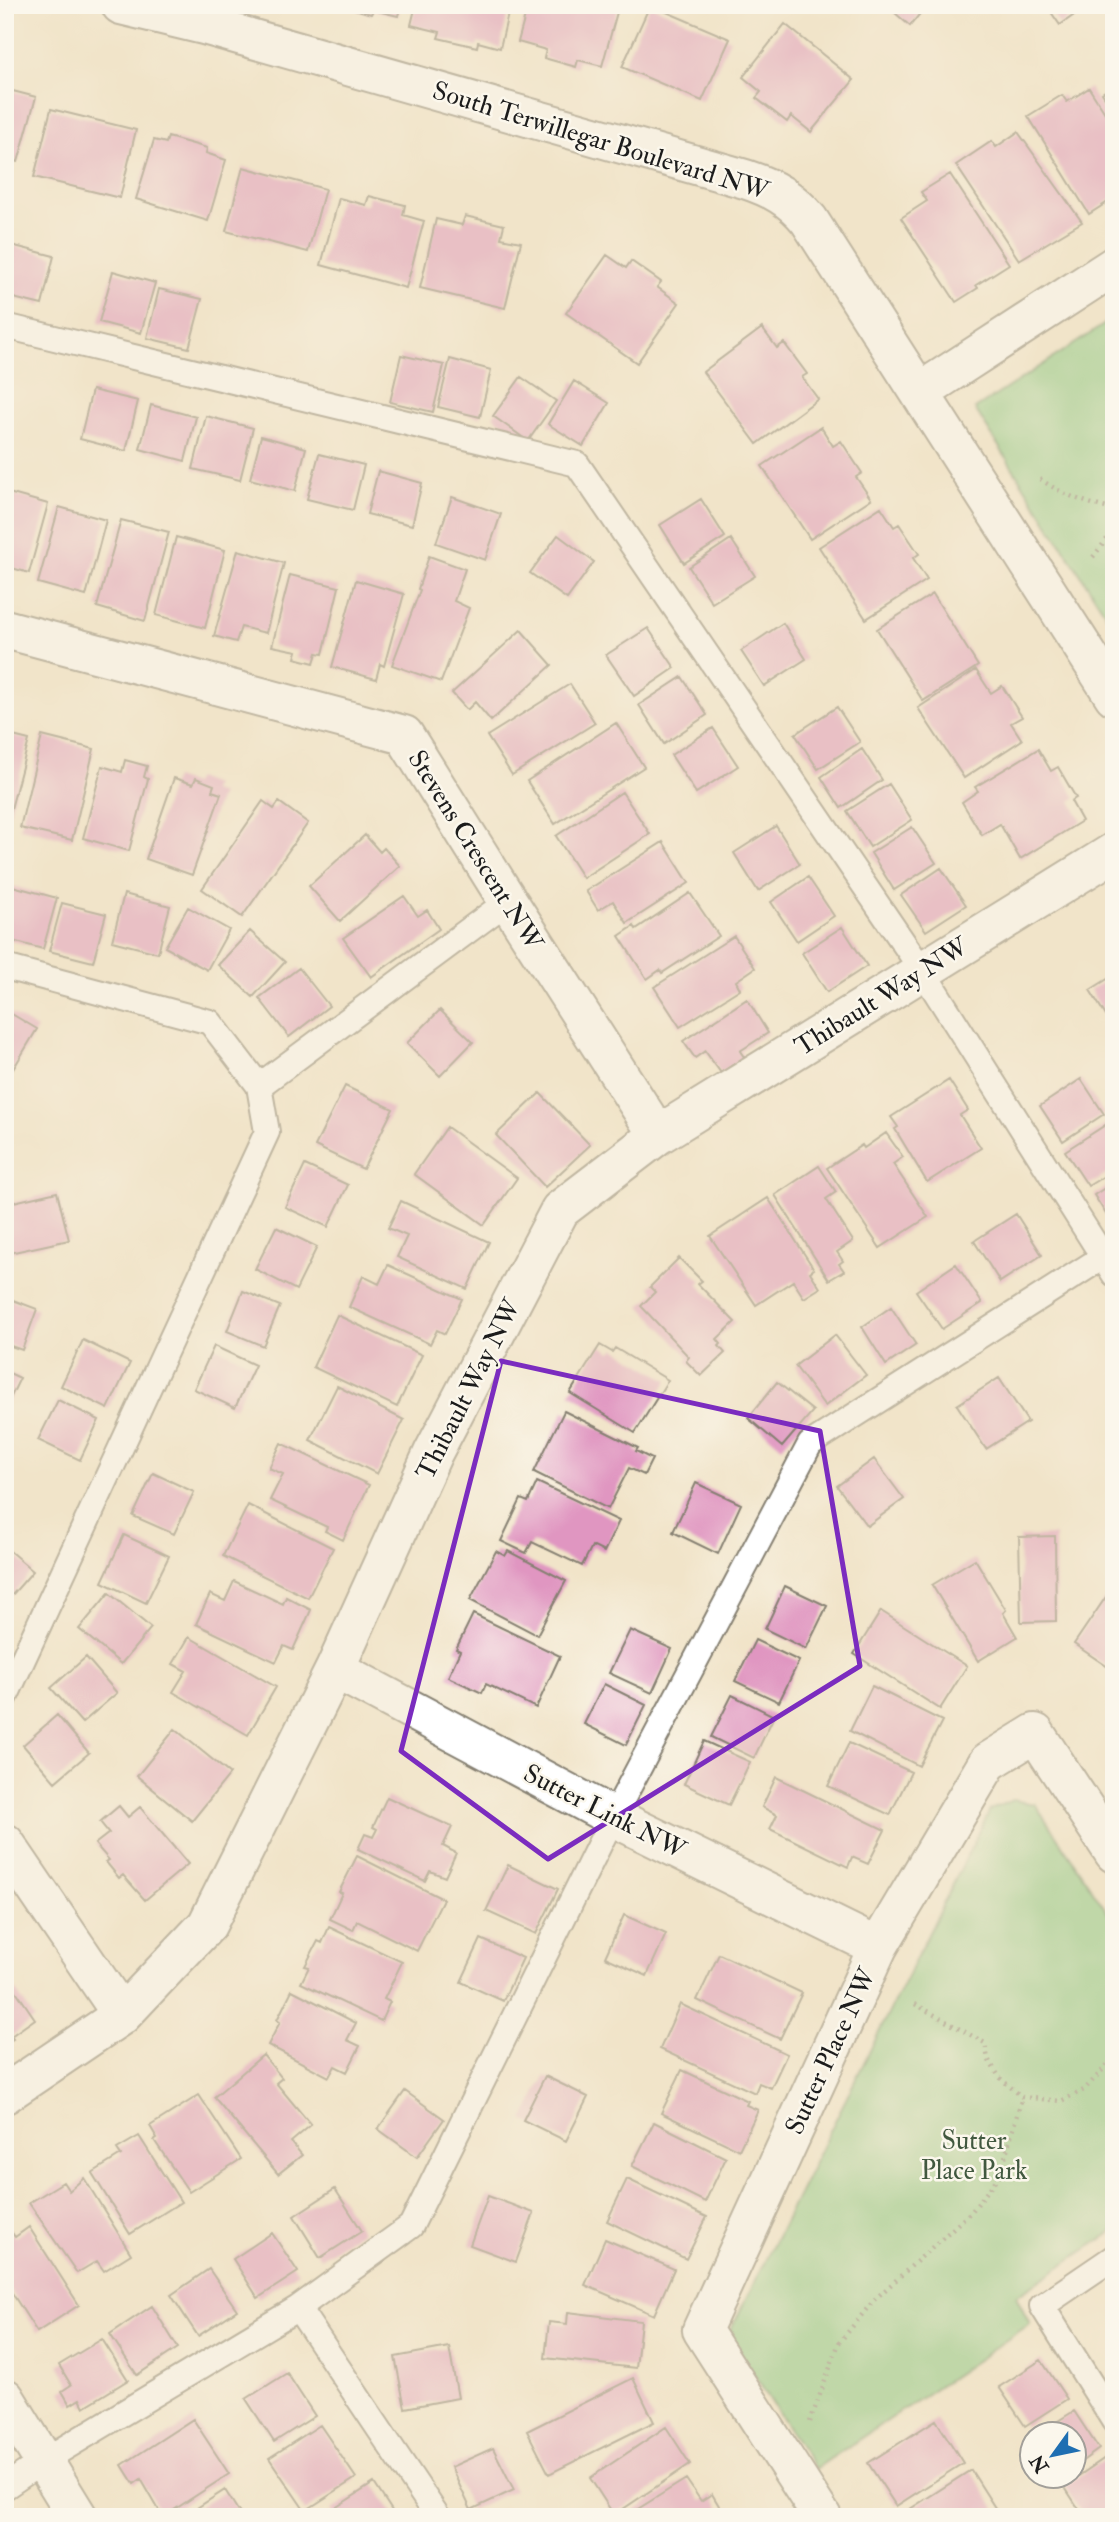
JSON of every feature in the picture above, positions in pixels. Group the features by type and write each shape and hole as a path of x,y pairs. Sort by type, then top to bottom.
{"street":[{"name":"South Terwillegar Boulevard NW","path":"121,5 207,15 769,187 792,201 809,220 1114,696"},
{"path":"920,393 1114,266"},
{"name":"Stevens Crescent NW","path":"5,629 404,735 658,1135"},
{"name":"Thibault Way NW","path":"5,2094 122,2015 207,1925 335,1670 433,1453 560,1210 658,1135 1114,852"},
{"name":"Sutter Link NW","path":"335,1670 613,1817 878,1947"},
{"name":"Sutter Place NW","path":"822,2517 702,2330 878,1947 988,1762 1035,1733 1114,1853"},
{"path":"5,1843 122,2015"},
{"path":"5,2398 78,2517"}],"lane":[{"path":"5,326 577,464 922,970 1108,1266 810,1444 613,1817 411,2226 298,2308 43,2461 5,2487"},
{"path":"259,1086 508,901"},
{"path":"5,967 210,1023 259,1086 267,1132 5,1698"},
{"path":"1114,2257 1042,2306 1114,2421"},
{"path":"298,2308 438,2517"}],"path":[{"path":"1040,479 1078,500 1114,510"},
{"path":"1093,557 1114,530"},
{"path":"915,2004 985,2043 988,2059 1000,2078 1023,2097 1061,2101 1084,2090 1110,2063 1114,2064"},
{"path":"809,2424 839,2343 874,2300 972,2211 1000,2175 1023,2097"}],"highlighted area":[{"path":"501,1361 820,1431 860,1666 548,1859 401,1751"}],"green space":[{"path":"1114,318 1114,627 975,409"},
{"name":"Sutter Place Park","path":"1012,1800 1035,1804 1114,1922 1114,2231 1016,2296 1030,2324 815,2469 728,2335 990,1810"}],"building":[{"path":"341,5 401,5 398,16 373,10 371,14"},
{"path":"416,5 510,5 500,48 478,42 477,47 438,38 440,32 411,25"},
{"path":"528,5 619,5 602,66 578,60 576,67 544,58 546,50 518,42"},
{"path":"650,5 730,39 702,101 622,67"},
{"path":"886,5 927,5 910,26"},
{"path":"1046,5 1082,5 1084,8 1060,25"},
{"path":"785,24 854,80 811,132 791,116 787,122 756,98 761,92 743,77"},
{"path":"1114,85 1114,111 1102,93"},
{"path":"1089,88 1114,127 1114,198 1089,214 1028,116 1062,95 1067,102"},
{"path":"5,89 36,97 18,162 5,159"},
{"path":"51,109 136,130 120,198 34,177"},
{"path":"1018,132 1082,222 1019,260 956,165 992,141 996,147"},
{"path":"168,137 207,148 206,153 226,160 208,221 136,199 154,140 166,143"},
{"path":"243,167 325,189 308,252 226,231"},
{"path":"950,174 1009,264 976,285 978,288 956,302 901,218 927,201 921,192"},
{"path":"369,196 405,205 403,215 424,221 406,288 321,265 339,198 366,205"},
{"path":"465,216 504,225 501,238 521,242 505,308 420,288 436,219 462,225"},
{"path":"11,245 54,256 42,305 5,296 5,268"},
{"path":"607,255 626,268 631,261 661,282 657,287 679,303 637,363 566,313"},
{"path":"113,271 155,283 141,333 99,322"},
{"path":"159,289 202,299 189,348 147,338"},
{"path":"762,328 777,348 784,343 807,374 802,377 818,399 757,444 703,372"},
{"path":"401,355 444,365 433,412 390,402"},
{"path":"450,359 491,370 480,417 438,407"},
{"path":"521,377 556,401 528,441 493,416"},
{"path":"574,381 609,403 583,446 548,424"},
{"path":"92,390 138,401 126,451 80,439"},
{"path":"151,405 196,417 185,461 140,449"},
{"path":"206,416 253,428 240,480 193,469"},
{"path":"821,427 833,446 841,441 862,473 856,477 871,499 810,539 762,466"},
{"path":"261,436 306,448 295,491 250,479"},
{"path":"319,454 364,465 353,510 307,499"},
{"path":"378,471 422,483 412,525 367,514"},
{"path":"5,492 48,504 29,573 5,566"},
{"path":"452,497 501,514 485,560 436,543"},
{"path":"701,499 725,537 684,563 660,525"},
{"path":"59,507 106,520 86,596 38,583"},
{"path":"881,507 894,527 899,524 919,554 913,558 927,580 866,619 819,547"},
{"path":"121,520 169,532 145,621 97,607"},
{"path":"558,535 594,562 567,599 530,573"},
{"path":"176,537 225,550 205,628 156,615"},
{"path":"731,539 755,576 712,603 689,567"},
{"path":"238,550 284,563 266,633 241,627 236,642 214,636"},
{"path":"429,556 465,569 454,601 469,608 441,682 392,665 420,590 418,589"},
{"path":"290,575 339,587 323,654 317,653 314,663 295,658 297,651 272,646"},
{"path":"356,580 404,594 384,666 380,664 376,679 332,667"},
{"path":"933,594 978,666 923,701 877,629"},
{"path":"783,623 806,659 764,686 741,651"},
{"path":"648,628 675,668 634,696 606,655"},
{"path":"521,630 552,665 491,721 475,702 467,710 452,693"},
{"path":"976,670 991,693 1002,686 1022,717 1011,723 1022,740 964,778 918,708"},
{"path":"682,677 707,715 664,744 639,705"},
{"path":"570,684 595,723 512,775 487,736"},
{"path":"837,707 860,742 818,769 795,734"},
{"path":"616,723 644,767 555,824 527,781"},
{"path":"713,728 738,766 696,793 671,755"},
{"path":"5,734 29,740 6,828 5,828"},
{"path":"42,736 94,749 72,840 20,828"},
{"path":"862,749 882,780 841,808 821,777"},
{"path":"1038,749 1051,771 1058,767 1076,798 1071,801 1082,821 1020,859 1000,824 982,835 962,802 978,791 975,787"},
{"path":"125,760 147,766 144,777 148,779 129,851 83,838 102,766 122,772"},
{"path":"174,778 193,784 196,778 214,785 212,791 221,794 192,875 146,859"},
{"path":"889,784 912,820 870,847 847,811"},
{"path":"622,792 650,834 583,878 556,836"},
{"path":"263,801 274,809 279,802 308,823 242,917 202,889"},
{"path":"776,826 800,864 758,891 734,853"},
{"path":"912,827 936,863 894,890 871,853"},
{"path":"365,835 380,852 384,848 400,866 340,921 309,886"},
{"path":"663,842 689,883 627,923 613,901 598,910 586,891"},
{"path":"941,868 966,905 926,931 901,895"},
{"path":"808,877 834,916 797,941 771,902"},
{"path":"5,884 57,898 43,949 5,939"},
{"path":"690,893 719,936 662,973 660,970 647,979 619,936 634,926 636,929"},
{"path":"124,894 170,906 158,953 112,941"},
{"path":"404,896 418,916 427,910 439,929 371,977 343,938"},
{"path":"62,903 106,914 93,962 49,951"},
{"path":"188,907 229,930 207,970 165,947"},
{"path":"842,927 867,966 827,992 802,953"},
{"path":"250,931 285,962 253,997 218,965"},
{"path":"734,936 755,968 736,981 740,989 680,1027 654,987"},
{"path":"299,968 329,1006 289,1037 259,998"},
{"path":"1114,975 1114,1029 1090,990"},
{"path":"747,999 768,1033 740,1051 744,1057 721,1073 705,1051 695,1058 683,1041"},
{"path":"5,1010 37,1029 9,1076 5,1074"},
{"path":"440,1010 473,1042 440,1076 407,1043"},
{"path":"1081,1079 1104,1114 1063,1141 1040,1106"},
{"path":"949,1080 968,1110 960,1115 981,1148 927,1182 895,1129 898,1127 891,1117"},
{"path":"345,1086 393,1109 363,1169 315,1146"},
{"path":"540,1093 590,1145 545,1187 496,1135"},
{"path":"1107,1124 1114,1135 1114,1170 1088,1186 1065,1151"},
{"path":"447,1127 517,1178 484,1225 414,1174"},
{"path":"886,1133 903,1157 893,1164 928,1217 880,1248 827,1168"},
{"path":"305,1165 348,1185 328,1227 285,1207"},
{"path":"819,1166 836,1192 826,1199 853,1241 837,1252 843,1261 839,1264 844,1271 829,1280 775,1195"},
{"path":"1114,1182 1114,1227 1094,1195"},
{"path":"57,1192 69,1240 5,1254 5,1204"},
{"path":"768,1198 814,1269 810,1272 820,1288 804,1298 793,1281 756,1305 710,1236"},
{"path":"401,1201 489,1242 467,1289 397,1257 407,1236 388,1228"},
{"path":"1016,1214 1042,1255 1000,1282 974,1241"},
{"path":"276,1227 317,1247 296,1290 255,1269"},
{"path":"679,1258 702,1281 698,1284 735,1322 717,1339 725,1353 701,1376 686,1361 689,1357 641,1306 655,1292 650,1287"},
{"path":"956,1264 982,1303 942,1329 916,1291"},
{"path":"388,1265 462,1299 445,1334 437,1330 430,1344 349,1307 363,1276 379,1284"},
{"path":"243,1291 280,1306 263,1346 227,1331"},
{"path":"5,1297 37,1309 22,1350 5,1344"},
{"path":"891,1307 916,1345 886,1365 862,1327"},
{"path":"337,1315 422,1355 397,1407 313,1367"},
{"path":"835,1335 866,1375 825,1406 795,1366"},
{"path":"83,1340 130,1363 108,1409 61,1386"},
{"path":"600,1345 612,1352 615,1348 668,1380 635,1433 570,1393"},
{"path":"214,1346 255,1365 235,1408 194,1389"},
{"path":"5,1371 20,1378 5,1409"},
{"path":"999,1378 1028,1422 986,1449 957,1405"},
{"path":"777,1382 813,1411 782,1447 748,1418"},
{"path":"337,1386 404,1420 377,1474 310,1440"},
{"path":"58,1400 99,1420 80,1460 38,1440"},
{"path":"564,1411 638,1448 636,1451 652,1459 644,1475 629,1468 608,1509 534,1472"},
{"path":"281,1443 369,1485 343,1540 325,1531 327,1527 270,1500 283,1474 269,1468"},
{"path":"874,1459 904,1499 867,1526 837,1486"},
{"path":"153,1473 194,1492 174,1534 133,1516"},
{"path":"537,1482 619,1521 604,1552 592,1546 582,1566 532,1542 526,1553 501,1541 521,1499 528,1502"},
{"path":"696,1483 741,1504 718,1554 673,1532"},
{"path":"248,1505 333,1548 308,1598 223,1556"},
{"path":"124,1535 169,1556 146,1603 102,1582"},
{"path":"1055,1536 1056,1621 1021,1622 1019,1537"},
{"path":"5,1547 33,1571 5,1603"},
{"path":"496,1551 505,1556 508,1551 566,1581 537,1635 470,1600"},
{"path":"975,1559 1006,1610 1003,1613 1017,1637 978,1661 932,1585"},
{"path":"234,1581 283,1604 286,1597 311,1610 293,1650 284,1646 276,1662 196,1624 210,1594 225,1601"},
{"path":"1114,1585 1114,1671 1074,1644"},
{"path":"785,1586 827,1606 806,1649 765,1629"},
{"path":"109,1593 151,1628 121,1664 79,1629"},
{"path":"881,1611 967,1666 940,1709 854,1654"},
{"path":"473,1614 560,1656 536,1708 486,1684 482,1693 448,1677 460,1651 456,1649"},
{"path":"630,1630 672,1649 652,1693 609,1673"},
{"path":"189,1637 276,1687 248,1735 173,1692 186,1671 173,1664"},
{"path":"755,1640 799,1661 779,1702 735,1681"},
{"path":"86,1657 117,1693 82,1723 51,1688"},
{"path":"604,1684 646,1705 626,1745 584,1724"},
{"path":"872,1686 942,1721 919,1766 850,1731"},
{"path":"732,1695 774,1716 754,1758 711,1737"},
{"path":"57,1715 89,1753 55,1782 23,1745"},
{"path":"175,1729 230,1774 192,1821 137,1776"},
{"path":"704,1741 750,1762 729,1805 684,1784"},
{"path":"849,1743 911,1772 890,1815 828,1786"},
{"path":"776,1777 885,1830 868,1864 852,1857 848,1867 770,1829 777,1815 762,1807"},
{"path":"387,1797 452,1827 443,1846 456,1853 445,1877 430,1871 425,1881 358,1849 365,1834 373,1837 377,1829 373,1827"},
{"path":"119,1806 128,1817 140,1807 188,1864 145,1900 123,1875 119,1878 106,1862 109,1860 95,1844 109,1833 100,1822"},
{"path":"357,1856 443,1899 417,1951 357,1921 353,1930 330,1919 342,1893 339,1892"},
{"path":"508,1865 558,1889 536,1934 486,1911"},
{"path":"624,1915 666,1934 647,1976 605,1957"},
{"path":"329,1927 402,1962 384,1999 390,2002 381,2021 301,1983 309,1967 305,1966 318,1941 322,1943"},
{"path":"481,1939 523,1958 503,2001 461,1982"},
{"path":"719,1954 802,1993 780,2039 697,2000"},
{"path":"14,1988 35,2019 11,2036 13,2039 5,2044 5,1990 7,1993"},
{"path":"292,1990 356,2023 347,2040 360,2046 347,2072 335,2066 329,2077 268,2045"},
{"path":"680,2004 787,2054 771,2088 759,2083 755,2093 660,2049"},
{"path":"263,2055 282,2078 276,2083 311,2125 291,2142 302,2155 278,2174 214,2097"},
{"path":"682,2070 748,2101 746,2105 758,2110 739,2150 661,2113"},
{"path":"545,2076 588,2097 566,2141 523,2120"},
{"path":"405,2091 444,2119 417,2157 378,2129"},
{"path":"199,2095 241,2159 189,2192 154,2140 157,2138 150,2126"},
{"path":"654,2122 726,2158 705,2202 632,2166"},
{"path":"139,2136 181,2202 130,2234 92,2173 121,2155 117,2149"},
{"path":"84,2178 131,2254 104,2271 97,2261 77,2273 29,2203 63,2182 69,2191"},
{"path":"627,2179 707,2217 686,2259 607,2221"},
{"path":"335,2189 362,2231 320,2258 294,2216"},
{"path":"488,2196 534,2213 516,2262 470,2245"},
{"path":"29,2227 79,2305 37,2332 5,2282 5,2233 10,2230 15,2237"},
{"path":"272,2233 298,2272 258,2298 233,2259"},
{"path":"605,2239 674,2269 654,2315 585,2285"},
{"path":"209,2269 237,2310 198,2336 171,2295"},
{"path":"152,2306 178,2348 137,2375 110,2334"},
{"path":"568,2312 641,2321 636,2368 545,2358 549,2322 567,2324"},
{"path":"102,2339 128,2380 84,2407 80,2399 70,2405 62,2391 71,2385 59,2365"},
{"path":"449,2347 458,2398 405,2408 395,2357"},
{"path":"1041,2360 1067,2399 1034,2420 1021,2420 999,2387"},
{"path":"287,2373 315,2416 274,2442 246,2399"},
{"path":"633,2378 654,2422 549,2474 527,2431"},
{"path":"1074,2411 1080,2420 1060,2420"},
{"path":"193,2419 229,2474 163,2517 141,2479 134,2484 122,2465"},
{"path":"936,2420 963,2463 896,2506 868,2463"},
{"path":"320,2425 356,2478 305,2511 269,2458"},
{"path":"666,2427 690,2464 614,2515 590,2478"},
{"path":"1088,2432 1099,2449 1088,2457"},
{"path":"493,2448 514,2490 471,2510 451,2467"},
{"path":"1105,2458 1114,2471 1114,2511 1105,2517 1084,2517 1067,2490 1088,2490 1088,2470"},
{"path":"971,2470 997,2511 988,2517 904,2517 912,2512 910,2509"},
{"path":"686,2479 701,2501 712,2494 722,2511 713,2517 625,2517"},
{"path":"374,2483 396,2517 336,2517 332,2510"},
{"path":"225,2490 242,2517 183,2517"}]}
